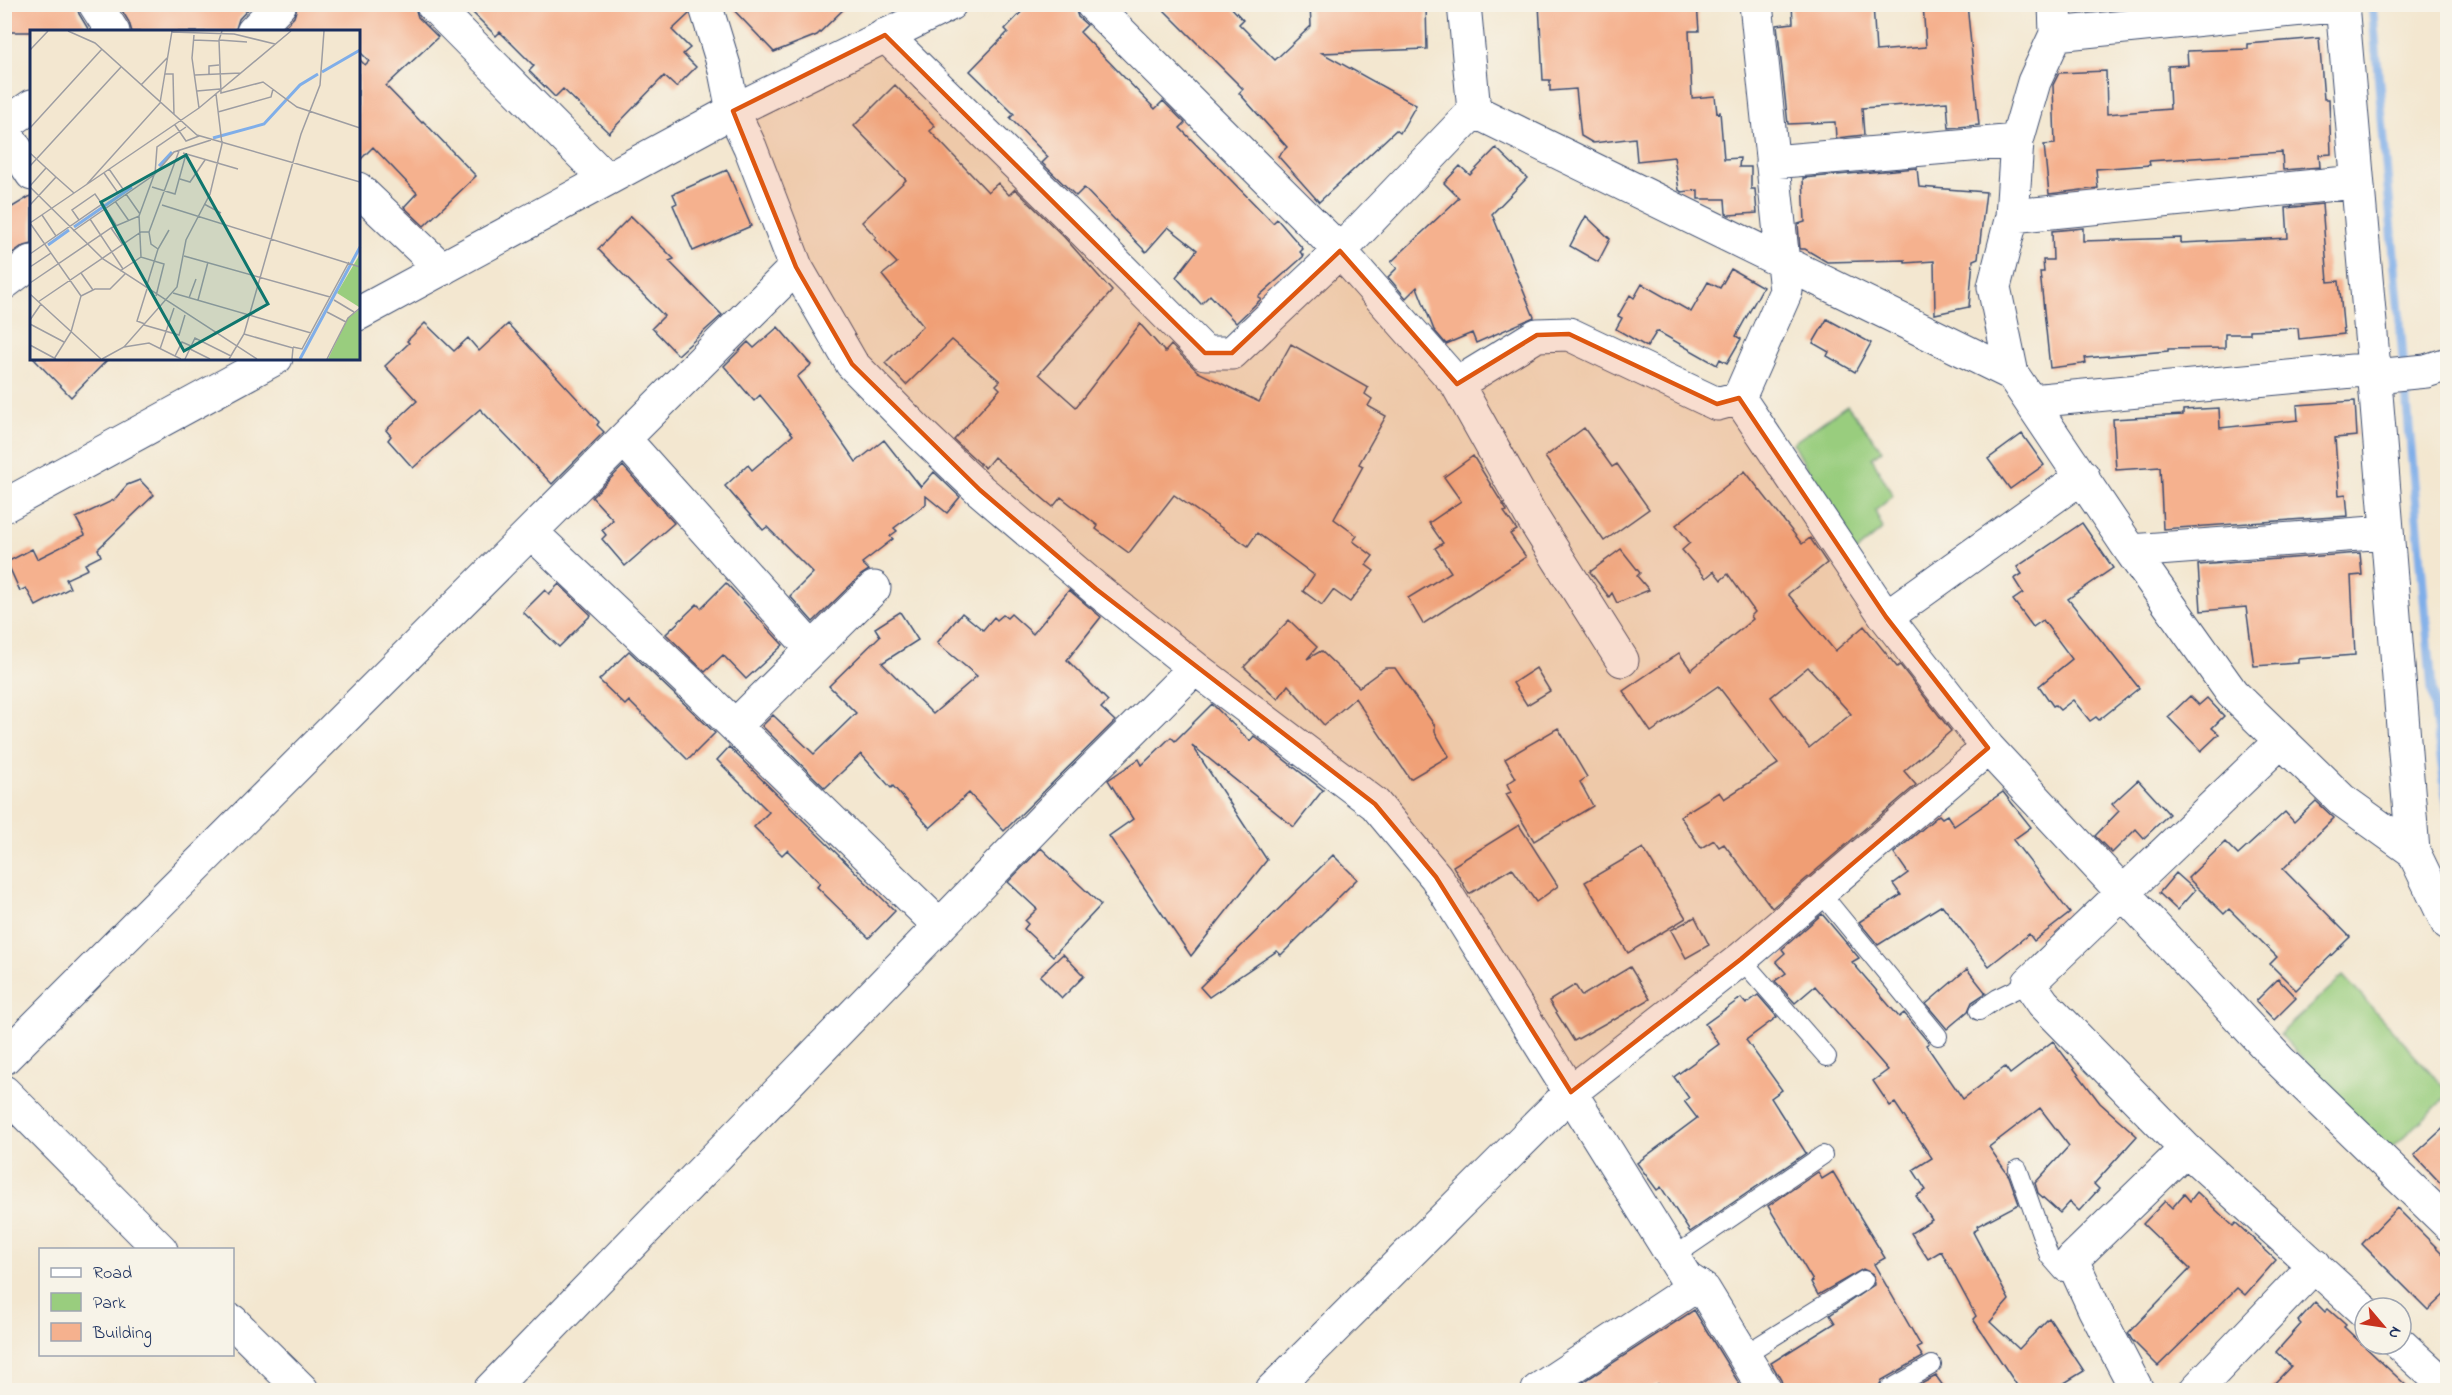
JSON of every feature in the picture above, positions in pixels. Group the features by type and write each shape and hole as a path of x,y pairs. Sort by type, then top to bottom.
{"street":[{"path":"95,4 112,30"},
{"path":"256,30 280,4"},
{"path":"432,4 606,179"},
{"path":"705,4 724,66 733,111 750,147 796,267 852,364 980,490 1096,589 1195,668 1375,804 1436,877 1686,1278 1704,1290 1765,1390"},
{"path":"360,313 733,111 950,4"},
{"path":"1092,4 1340,251 1457,384 1530,514 1622,660"},
{"path":"885,35 1205,353 1232,353 1340,251 1474,111 1464,4"},
{"path":"1739,399 1786,291 1756,4"},
{"path":"2427,866 2342,800 2232,693 2131,551 2012,374 1994,287 2012,216 2017,141 2055,19 2342,5 2356,182 2404,371 2386,532 2427,866 2448,924"},
{"path":"4,124 30,107"},
{"path":"1474,111 2012,374"},
{"path":"4,130 30,171"},
{"path":"1772,162 2017,141"},
{"path":"2012,216 2356,182"},
{"path":"360,191 442,268"},
{"path":"4,283 30,264"},
{"path":"4,1058 796,267"},
{"path":"1457,384 1537,336 1569,334 1717,404 1739,399"},
{"path":"4,506 272,360"},
{"path":"2031,401 2404,371"},
{"path":"1739,399 1886,617 1988,748 2279,1060 2448,1224"},
{"path":"624,439 813,649"},
{"path":"1886,617 2083,477"},
{"path":"531,532 735,726 940,926"},
{"path":"2131,551 2386,532"},
{"path":"735,726 874,588"},
{"path":"489,1390 940,926 1195,668"},
{"path":"2281,741 2029,982 2043,1003 2186,1149 2353,1301"},
{"path":"1272,1390 1571,1092 1741,959 1988,748"},
{"path":"4,1092 159,1248"},
{"path":"2137,1390 2072,1260 2186,1149"},
{"path":"2196,1390 2315,1265"},
{"path":"1538,1390 1697,1285"},
{"path":"234,1323 302,1390"},
{"path":"2413,1356 2448,1388"}],"lane":[{"path":"1820,892 1938,1036"},
{"path":"1741,959 1827,1057"},
{"path":"1979,1011 2029,982"},
{"path":"1673,1257 1823,1155"},
{"path":"2018,1169 2049,1256 2063,1272 2077,1269"},
{"path":"1744,1355 1864,1280"},
{"path":"1888,1390 1932,1365"}],"highlighted area":[{"path":"885,35 1205,353 1232,353 1340,251 1457,384 1537,335 1569,334 1717,404 1739,398 1886,617 1988,748 1741,959 1571,1092 1436,877 1375,804 1096,589 980,490 852,364 796,267 733,111"}],"green space":[{"path":"1847,405 1882,450 1872,458 1893,496 1875,511 1883,529 1854,553 1793,443"},
{"path":"2343,976 2447,1090 2447,1097 2388,1152 2280,1034"}],"building":[{"path":"4,4 76,4 89,30 30,30 30,32 4,32"},
{"path":"118,4 253,4 239,19 236,30 131,30"},
{"path":"298,4 414,4 418,17 438,37 386,86 476,176 424,226 404,207 417,193 373,147 360,160 360,60 365,65 369,61 360,52 360,30 282,30 294,17"},
{"path":"459,4 687,4 689,14 672,30 690,48 683,54 696,67 676,87 664,76 609,133 563,89 555,97 529,71 534,66 500,32 496,36 468,8 465,11"},
{"path":"728,4 849,4 817,35 774,52"},
{"path":"1029,4 1074,4 1078,17 1087,25 1080,32 1155,109 1163,101 1185,123 1180,128 1273,223 1277,219 1303,249 1300,252 1304,256 1258,297 1261,299 1236,323 1210,295 1201,304 1176,277 1197,250 1168,227 1146,252 1084,188 1076,196 1042,163 1048,157 1010,118 1014,114 970,71 1008,32 1005,29"},
{"path":"1158,4 1228,4 1243,20 1239,24 1275,60 1311,26 1310,4 1426,4 1427,49 1322,53 1416,105 1400,133 1396,130 1319,202 1278,156 1287,147 1239,93 1243,89"},
{"path":"1539,4 1697,4 1699,31 1689,31 1692,98 1715,96 1717,113 1720,112 1724,159 1740,158 1739,167 1751,167 1751,189 1755,189 1757,213 1729,215 1726,213 1725,199 1698,199 1698,190 1682,192 1679,190 1674,157 1637,161 1635,138 1593,143 1581,136 1576,89 1550,91 1550,80 1543,80"},
{"path":"1792,4 1873,4 1876,51 1926,47 1923,4 1967,4 1979,125 1949,128 1947,102 1862,108 1864,135 1836,138 1835,122 1788,124 1777,25 1793,23"},
{"path":"2319,38 2324,99 2329,99 2331,154 2319,155 2320,167 2283,170 2282,152 2149,161 2150,165 2096,169 2098,188 2049,194 2044,145 2055,144 2053,85 2059,73 2106,71 2107,114 2170,109 2168,66 2188,65 2187,51 2248,49 2248,44"},
{"path":"895,85 935,126 930,131 988,192 998,183 1009,195 1015,189 1064,237 1112,291 1039,374 1076,407 1140,324 1165,352 1171,345 1198,372 1259,402 1291,344 1368,388 1365,394 1372,399 1368,406 1386,416 1359,464 1363,466 1334,519 1357,536 1353,541 1373,556 1366,565 1374,571 1350,602 1333,590 1322,605 1303,591 1314,575 1257,533 1248,546 1174,495 1129,553 1096,529 1098,526 1061,497 1053,507 994,457 985,468 954,440 1000,389 996,385 1000,381 952,340 906,385 885,363 923,326 882,275 897,263 874,239 876,237 862,222 906,180 854,126"},
{"path":"1496,148 1527,178 1492,214 1534,317 1476,343 1472,333 1446,344 1434,330 1417,287 1406,298 1388,277 1397,268 1391,262 1459,198 1444,183 1460,166 1470,175"},
{"path":"1917,168 1919,187 1986,192 1978,258 1973,260 1969,307 1935,314 1934,261 1827,262 1805,249 1800,249 1798,224 1805,222 1803,178"},
{"path":"727,170 751,226 693,251 673,205 677,203 673,194"},
{"path":"30,196 30,245 21,247 4,259 4,212"},
{"path":"2322,204 2328,282 2339,281 2344,334 2299,339 2298,328 2250,330 2250,334 2225,334 2225,348 2168,349 2168,351 2085,358 2086,363 2050,368 2040,272 2044,272 2043,260 2053,260 2052,231 2083,228 2083,241 2181,238 2181,243 2288,238 2286,208"},
{"path":"631,216 674,259 669,261 722,315 678,355 652,328 664,316 598,249"},
{"path":"1586,216 1610,239 1598,262 1570,246"},
{"path":"1731,269 1763,287 1736,336 1741,339 1727,363 1720,359 1717,365 1657,331 1647,347 1616,329 1622,318 1618,316 1630,295 1634,298 1642,284 1691,312 1708,282 1720,288"},
{"path":"1827,319 1871,343 1855,372 1827,356 1829,352 1813,343"},
{"path":"425,323 454,351 468,338 479,351 508,324 599,422 597,425 604,432 552,484 480,409 413,468 388,440 391,436 386,430 417,401 385,366 409,343 407,341"},
{"path":"778,327 811,365 797,377 856,462 884,440 921,487 934,472 960,497 947,513 926,496 926,504 894,528 897,531 890,536 893,539 862,563 869,570 813,622 790,596 813,573 767,527 763,530 725,486 748,465 752,470 793,435 760,395 754,401 724,366 748,342 754,348"},
{"path":"35,360 107,360 71,397"},
{"path":"2355,401 2357,436 2335,438 2339,495 2346,494 2348,516 2163,529 2160,467 2116,470 2113,419 2183,415 2183,410 2219,408 2220,428 2298,420 2297,405"},
{"path":"1584,428 1612,467 1617,464 1649,509 1604,541 1545,457"},
{"path":"2022,434 2044,465 2010,489 1988,459"},
{"path":"1473,456 1507,511 1504,512 1517,530 1510,534 1526,557 1423,624 1408,598 1451,572 1435,548 1443,543 1429,523 1461,501 1444,477"},
{"path":"623,466 674,523 625,566 602,539 606,535 602,530 613,520 592,497"},
{"path":"1745,471 1802,544 1810,538 1827,563 1788,594 1835,651 1864,626 1897,667 1900,665 1951,731 1904,771 1916,785 1772,908 1724,844 1719,847 1714,840 1701,848 1680,816 1719,792 1724,799 1778,764 1718,686 1651,732 1623,691 1679,653 1691,670 1753,619 1751,616 1755,612 1728,574 1721,580 1714,571 1706,578 1682,550 1690,543 1676,525","holes":["1808,667 1851,714 1809,748 1771,697"]},
{"path":"140,480 154,495 98,549 101,556 85,564 88,569 66,579 70,588 36,606 26,588 20,591 7,562 32,549 37,559 85,535 76,518 114,500 127,485"},
{"path":"2082,523 2113,568 2068,599 2139,688 2099,720 2096,717 2090,721 2073,700 2060,710 2055,705 2053,706 2039,686 2072,659 2043,620 2033,627 2013,600 2023,593 2014,579 2022,574 2017,567"},
{"path":"1621,549 1640,573 1637,576 1649,590 1617,603 1612,593 1609,597 1590,572"},
{"path":"2360,553 2362,575 2351,576 2355,655 2298,659 2298,663 2254,666 2246,607 2201,611 2198,565"},
{"path":"726,583 783,645 746,679 723,655 705,672 666,634 697,604 701,608"},
{"path":"559,584 591,615 559,647 523,612 545,590 549,594"},
{"path":"1069,590 1101,617 1067,660 1108,701 1101,708 1115,721 1004,831 969,793 930,828 861,754 825,788 762,726 773,715 814,754 856,713 829,686 880,636 875,628 900,612 918,640 882,663 933,714 977,676 937,643 962,613 983,630 994,617 997,620 1003,615 1007,618 1011,614 1033,634"},
{"path":"1289,620 1317,647 1307,659 1321,651 1359,687 1385,668 1395,668 1435,726 1435,732 1449,756 1410,779 1355,698 1324,725 1288,685 1278,699 1244,667"},
{"path":"629,651 715,733 688,760 629,701 625,705 599,680"},
{"path":"1536,668 1550,691 1527,705 1513,683"},
{"path":"2190,696 2199,705 2207,698 2224,716 2212,728 2219,734 2201,751 2168,717"},
{"path":"1212,704 1250,741 1254,736 1323,790 1294,827 1192,745 1267,860 1191,956 1109,836 1133,819 1108,780 1139,759 1142,765 1171,737 1175,741"},
{"path":"1558,728 1587,777 1580,782 1593,806 1534,841 1506,794 1511,792 1507,784 1516,778 1505,759"},
{"path":"729,747 895,911 869,938 817,887 820,883 787,850 782,855 754,827 769,812 717,760"},
{"path":"2138,780 2169,814 2144,838 2136,829 2112,853 2095,836 2119,811 2112,804"},
{"path":"2003,792 2031,827 2013,840 2070,913 2034,941 2029,934 1989,966 1942,905 1878,945 1859,922 1901,895 1893,884 1908,873 1894,853 1939,815 1942,818 1947,815 1954,826"},
{"path":"2316,801 2334,818 2283,869 2350,937 2296,990 2270,964 2277,957 2229,909 2224,914 2188,878 2225,842 2238,855 2285,812 2294,822"},
{"path":"1519,825 1558,886 1536,902 1512,868 1469,894 1453,866"},
{"path":"1041,848 1101,905 1053,956 1024,929 1028,924 1025,921 1037,909 1008,882"},
{"path":"1643,848 1686,918 1628,953 1585,882"},
{"path":"1333,855 1357,879 1281,955 1277,951 1209,997 1200,987"},
{"path":"2176,873 2195,890 2177,910 2159,893"},
{"path":"1822,914 1859,958 1852,962 1899,1017 1904,1013 1929,1043 1926,1045 1963,1099 2005,1067 2010,1074 2053,1041 2100,1103 2137,1136 2094,1184 2099,1189 2079,1211 2070,1202 2060,1213 2038,1193 2035,1183 2069,1146 2040,1108 1989,1147 2009,1176 2019,1204 1977,1226 1978,1229 1973,1232 2009,1300 1990,1322 2019,1349 2049,1318 2084,1371 2053,1390 2020,1390 1973,1319 1976,1316 1941,1251 1928,1259 1911,1233 1932,1220 1916,1196 1926,1190 1913,1170 1932,1158 1895,1103 1890,1106 1873,1081 1888,1070 1815,986 1795,1003 1775,981 1786,973 1776,961 1785,953 1782,949"},
{"path":"1695,917 1709,945 1686,958 1671,930"},
{"path":"1063,954 1084,976 1062,998 1040,976"},
{"path":"1630,967 1650,999 1574,1041 1549,1001 1575,985 1582,996"},
{"path":"1967,969 1986,993 1972,1002 1968,1011 1947,1029 1926,1004"},
{"path":"2278,979 2296,998 2274,1020 2256,1001"},
{"path":"1758,995 1777,1017 1746,1040 1782,1090 1771,1098 1806,1153 1690,1232 1661,1187 1657,1190 1637,1163 1697,1118 1684,1101 1689,1098 1674,1077 1719,1044 1705,1024 1741,998 1746,1004"},
{"path":"2448,1124 2448,1191 2414,1155"},
{"path":"1818,1172 1822,1179 1833,1172 1885,1258 1874,1264 1921,1346 1917,1348 1923,1357 1882,1380 1877,1390 1784,1390 1771,1363 1835,1323 1830,1315 1874,1285 1873,1274 1863,1269 1818,1295 1811,1282 1813,1281 1768,1206"},
{"path":"2197,1192 2233,1226 2236,1223 2276,1260 2245,1295 2237,1288 2158,1366 2128,1333 2190,1269 2143,1224 2165,1201 2172,1208 2184,1194 2190,1201"},
{"path":"2397,1208 2448,1259 2448,1291 2428,1310 2362,1244"},
{"path":"2315,1302 2325,1312 2328,1309 2346,1325 2344,1327 2353,1335 2353,1356 2375,1356 2411,1390 2268,1390 2291,1366 2276,1352 2301,1324 2298,1321"},
{"path":"1694,1310 1743,1390 1661,1390 1658,1384 1646,1390 1571,1390"},
{"path":"1936,1376 1946,1390 1910,1390"}],"waterway":[{"path":"2372,4 2432,689 2448,810"}]}
